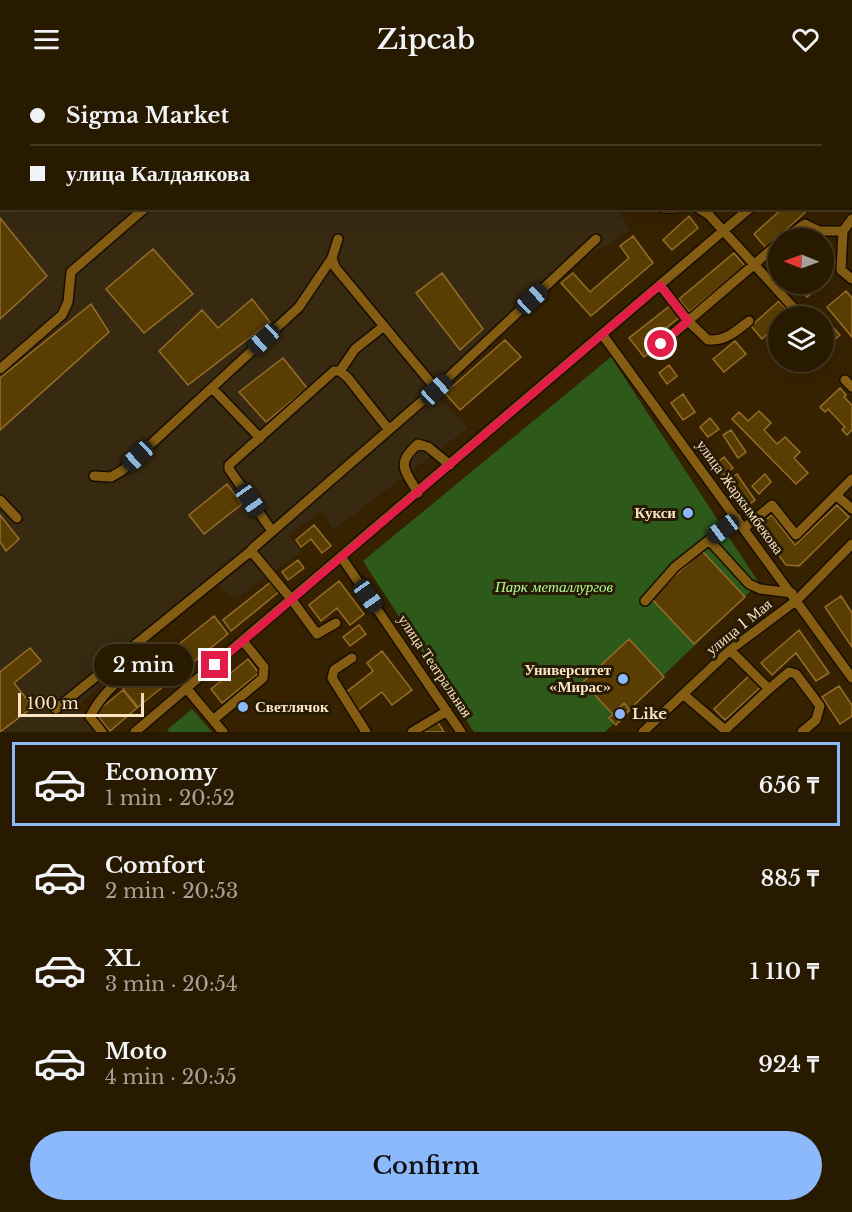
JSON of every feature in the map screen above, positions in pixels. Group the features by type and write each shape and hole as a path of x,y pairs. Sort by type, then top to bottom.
{"street":[{"path":"0,369 62,315 68,302 71,272 143,210"},
{"path":"701,210 709,215 792,306"},
{"path":"135,732 748,210"},
{"path":"852,219 843,231 841,270 852,279"},
{"path":"800,228 806,224 813,228"},
{"path":"834,231 843,231"},
{"path":"94,476 111,477 123,470 299,307 332,258 338,238"},
{"path":"56,709 252,550 436,390 596,239"},
{"path":"661,344 768,253"},
{"path":"332,258 335,267 436,390"},
{"path":"660,285 688,321 708,340 720,341 728,338 749,321"},
{"path":"340,371 355,348 384,327"},
{"name":"улица Жаркымбекова","path":"602,334 852,678"},
{"path":"272,531 228,467 334,371 340,371"},
{"path":"340,371 389,430"},
{"path":"212,388 260,438"},
{"path":"418,493 403,462 407,454 418,444 428,447 450,465"},
{"path":"744,528 772,505 796,535 852,479"},
{"path":"836,495 852,509"},
{"path":"0,500 16,518"},
{"path":"645,601 675,567 737,518"},
{"path":"709,540 749,584 760,590 794,597"},
{"name":"улица 1 Мая","path":"643,732 730,650 794,597 852,544"},
{"path":"252,550 317,634 336,623"},
{"name":"улица Театральная","path":"342,558 462,732"},
{"path":"213,720 263,678 264,667 243,642"},
{"path":"730,650 769,689"},
{"path":"102,732 90,717 102,695 154,651"},
{"path":"352,658 334,670 332,678 366,732"},
{"path":"683,694 726,731 789,672 796,674 820,706 816,720 802,732"},
{"path":"187,689 223,732"},
{"path":"412,732 447,711"}],"shaded area":[{"path":"0,210 619,210 630,231 581,260 513,327 436,394 468,428 333,530 322,511 289,535 301,552 235,599 214,582 78,706 97,732 0,732"}],"green space":[{"name":"Парк металлургов","path":"611,357 759,583 605,732 474,732 363,561"},
{"path":"192,709 212,732 169,732 167,730"}],"building":[{"path":"781,210 808,210 788,228 768,228 768,246 766,248 754,234"},
{"path":"689,216 698,228 672,250 663,240"},
{"path":"0,218 47,276 0,319"},
{"path":"633,236 653,263 591,316 561,283 573,273 590,292 629,258 620,246"},
{"path":"153,249 193,294 144,333 106,289"},
{"path":"734,253 745,266 689,312 679,299"},
{"path":"442,273 483,329 460,350 416,293"},
{"path":"846,291 852,298 852,337 834,315 834,306 828,306"},
{"path":"252,299 270,322 188,385 159,351 202,310 218,328"},
{"path":"779,301 784,306 773,306"},
{"path":"91,304 109,332 0,430 0,378"},
{"path":"671,305 680,317 651,340 656,347 644,357 629,338"},
{"path":"768,311 768,333 762,339 751,326"},
{"path":"834,328 840,335 834,340"},
{"path":"505,340 521,357 460,410 445,393"},
{"path":"735,341 746,354 724,372 713,359"},
{"path":"283,358 307,388 266,422 239,392"},
{"path":"669,365 677,376 667,384 659,373"},
{"path":"840,388 846,395 844,397 852,405 852,430 847,435 842,430 845,427 828,409 825,412 820,407"},
{"path":"683,394 695,412 683,420 671,403"},
{"path":"759,411 771,423 764,430 777,444 785,437 800,452 794,458 808,473 796,484 732,419 739,412 748,421"},
{"path":"710,418 719,429 708,437 700,427"},
{"path":"731,430 746,452 738,458 723,435"},
{"path":"724,457 733,468 722,476 714,465"},
{"path":"737,474 755,500 743,509 724,483"},
{"path":"765,474 771,482 759,494 752,486"},
{"path":"227,484 242,504 204,534 189,515"},
{"path":"837,505 849,517 799,566 786,565 757,526 772,515 795,545"},
{"path":"0,515 19,539 6,551 0,542"},
{"path":"314,525 331,546 322,553 311,539 301,547 296,540"},
{"path":"702,551 745,597 694,644 651,598"},
{"path":"298,560 304,568 288,580 282,572"},
{"path":"272,581 280,591 231,631 223,620"},
{"path":"339,581 364,614 350,625 337,608 321,621 309,605"},
{"path":"841,596 852,613 852,647 825,607"},
{"path":"214,616 228,634 138,707 123,689"},
{"path":"359,625 366,634 350,646 343,637"},
{"path":"799,630 829,673 816,681 796,653 772,675 761,663"},
{"name":"Университет «Мирас»","path":"629,639 664,677 618,720 583,682"},
{"path":"30,648 41,661 14,683 33,707 0,732 0,672"},
{"path":"382,651 412,690 392,705 382,692 357,711 344,694 373,671 367,663"},
{"path":"248,659 259,673 222,703 211,689"},
{"path":"751,674 762,686 725,720 714,709"},
{"path":"839,686 852,705 852,716 840,724 822,697"},
{"path":"123,690 137,708 110,731 95,713"},
{"name":"Like","path":"624,703 630,710 616,725 609,718"},
{"path":"437,721 444,732 422,731"}],"place":[{"name":"Кукси","path":"688,513"},
{"name":"Университет «Мирас»","path":"623,679"},
{"name":"Светлячок","path":"243,707"},
{"name":"Like","path":"620,714"}],"route":[{"path":"215,665 660,285 688,321 661,344"}]}
